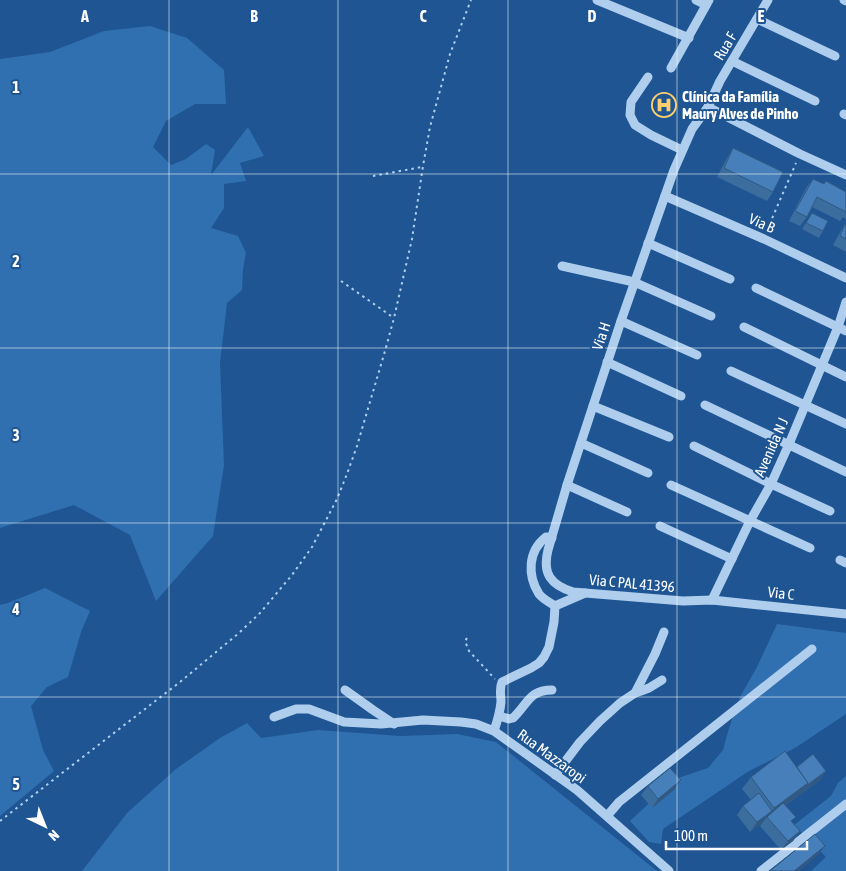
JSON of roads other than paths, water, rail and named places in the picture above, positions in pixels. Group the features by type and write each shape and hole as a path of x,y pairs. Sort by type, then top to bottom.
{"street":[{"path":"597,0 689,38"},
{"path":"672,68 708,2 696,0"},
{"name":"Rua F","path":"708,107 720,81 768,0"},
{"path":"757,19 835,56"},
{"path":"732,61 815,102"},
{"path":"648,77 631,102 630,115 635,126 682,150"},
{"path":"708,107 846,175"},
{"name":"Via H","path":"552,581 546,568 546,559 567,485 607,362 682,150 692,129 708,107"},
{"name":"Via B","path":"665,196 764,239 846,278"},
{"path":"648,243 730,279"},
{"path":"562,266 634,282 711,316"},
{"path":"756,288 842,329"},
{"name":"Avenida N J","path":"712,600 789,444 822,365 842,329 846,302"},
{"path":"621,321 697,355"},
{"path":"744,327 846,377"},
{"path":"607,362 681,396"},
{"path":"731,371 846,424"},
{"path":"705,405 846,472"},
{"path":"593,406 669,437"},
{"path":"581,443 648,473"},
{"path":"694,446 770,484 830,511"},
{"path":"567,485 627,512"},
{"path":"671,485 810,548"},
{"path":"660,526 732,559"},
{"path":"552,538 546,537 538,543 530,566 533,580 540,594 555,606"},
{"name":"Via C PAL 41396","path":"552,581 556,585 574,592 683,600 712,600"},
{"path":"555,606 585,593"},
{"name":"Via C","path":"712,600 846,614"},
{"path":"494,731 499,716 500,686 502,682 530,668 544,657 550,648 555,606"},
{"path":"635,693 656,654 664,632"},
{"path":"607,816 619,802 812,648"},
{"path":"555,775 580,742 620,703 635,693 649,688 662,680"},
{"path":"345,690 394,724"},
{"path":"499,716 509,719 513,718 535,693 552,690"},
{"name":"Rua Mazzaropi","path":"274,717 296,709 309,709 344,722 394,724 423,720 461,722 494,731 577,790 669,871"},
{"path":"761,871 846,804"}],"place":[{"name":"Clínica da Família Maury Alves de Pinho","path":"664,105"}]}
